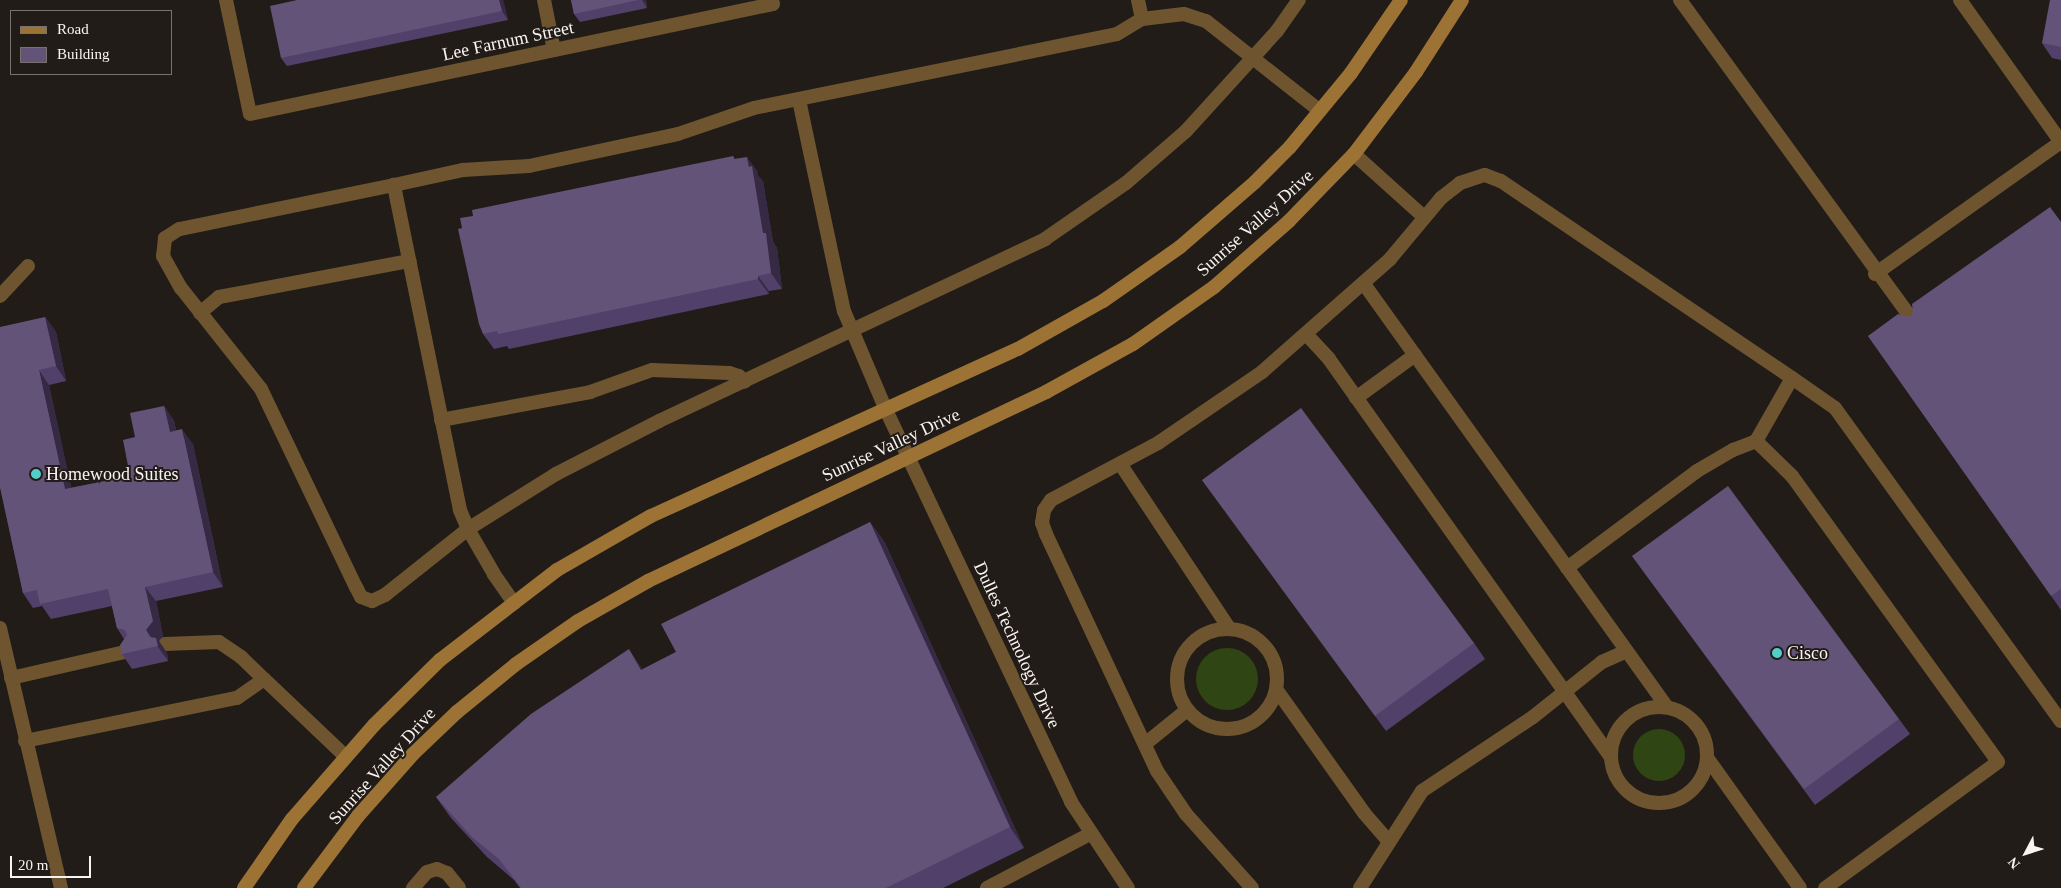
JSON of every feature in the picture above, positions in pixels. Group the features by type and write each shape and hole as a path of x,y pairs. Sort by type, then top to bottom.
{"main road":[{"name":"Sunrise Valley Drive","path":"244,888 292,819 346,756 440,660 514,602 557,570 651,516 1018,349 1103,302 1220,215 1290,147 1320,111 1401,0"},
{"name":"Sunrise Valley Drive","path":"304,888 358,816 413,754 457,712 516,664 578,621 648,581 1046,392 1133,344 1174,317 1253,256 1354,154 1416,72 1462,0"}],"street":[{"name":"Lee Farnum Street","path":"226,0 250,114 773,2"},
{"path":"544,0 554,50"},
{"path":"1138,0 1142,19"},
{"path":"1299,0 1253,57 1186,131 1126,183 1045,239 556,474 468,529 385,595 372,601 361,597 268,400 200,313 163,256 162,244 171,233 463,170 529,166 678,134 754,108 1117,34 1142,19 1184,14 1196,17 1253,57 1320,111"},
{"path":"1680,0 1876,274 1916,325"},
{"path":"1876,274 2061,142 1960,0"},
{"name":"Dulles Technology Drive","path":"799,100 827,243 851,333 1053,766 1090,834 1128,888"},
{"path":"1354,154 1424,217"},
{"path":"1252,888 1186,814 1157,771 1042,523 1044,510 1051,500 1121,465 1214,407 1306,334 1364,284 1390,259 1424,217 1460,183 1476,176 1493,177 1835,408 2061,721"},
{"path":"394,185 460,510 468,529 514,602"},
{"path":"200,313 218,297 410,261"},
{"path":"0,296 28,266"},
{"path":"1306,334 1356,398 1565,692 1610,756 1618,778 1633,796 1648,802 1665,803 1680,798 1694,789 1704,775 1708,759 1707,744 1693,720 1667,707 1364,284"},
{"path":"1356,398 1415,354"},
{"path":"441,420 590,392 652,370 729,373 739,376 745,382"},
{"path":"1567,568 1697,471 1733,450 1756,441 1792,378"},
{"path":"1756,441 1792,476 1998,762 1825,888"},
{"path":"1121,465 1229,628"},
{"path":"0,628 10,678 61,888"},
{"path":"1229,628 1253,634 1267,647 1276,666 1276,689 1268,709 1254,722 1236,729 1204,724 1187,710 1176,680 1183,656 1201,635 1229,628"},
{"path":"165,644 219,642 242,657 346,756"},
{"path":"1360,888 1422,791 1500,740 1602,662 1627,650"},
{"path":"10,678 129,651"},
{"path":"25,741 237,698 264,680"},
{"path":"1276,689 1364,813 1389,842"},
{"path":"1610,756 1615,735 1627,718 1639,710 1667,707"},
{"path":"1145,744 1187,710"},
{"path":"1708,759 1800,888"},
{"path":"988,888 1011,883 1090,834"},
{"path":"413,888 427,872 437,869 447,873 459,888"}],"green space":[{"path":"1227,648 1239,650 1249,657 1256,667 1258,679 1256,691 1249,701 1239,708 1227,710 1215,708 1205,701 1198,691 1196,679 1198,667 1205,657 1215,650"},
{"path":"1654,729 1664,729 1678,736 1685,750 1685,760 1678,774 1664,781 1654,781 1644,777 1637,770 1633,760 1633,750 1637,740 1644,733"}],"building":[{"path":"297,0 499,0 502,11 281,58 270,6"},
{"path":"571,0 638,0 574,14"},
{"path":"2050,0 2061,0 2061,47 2042,43"},
{"path":"733,156 734,159 747,157 749,167 752,166 763,233 766,233 771,273 758,276 758,279 498,334 497,331 483,334 479,324 458,229 462,228 460,218 473,216 472,210"},
{"path":"2050,207 2061,222 2061,589 2051,596 1868,336 1898,314 1910,317 1913,313 1912,304"},
{"name":"Homewood Suites","path":"45,317 56,366 39,370 65,489 130,476 123,440 135,437 130,413 164,406 170,432 182,429 213,572 145,587 153,621 146,630 150,637 156,638 158,646 122,654 120,645 127,635 125,630 117,628 108,589 40,604 37,590 23,593 0,487 0,327"},
{"path":"1301,408 1474,643 1375,716 1202,480"},
{"name":"Cisco","path":"1728,486 1899,719 1804,789 1632,556"},
{"path":"870,522 1010,827 886,888 521,888 499,859 472,837 436,797 531,714 629,649 641,670 676,652 661,624"}],"place":[{"name":"Homewood Suites","path":"36,474"},
{"name":"Cisco","path":"1777,653"}]}
